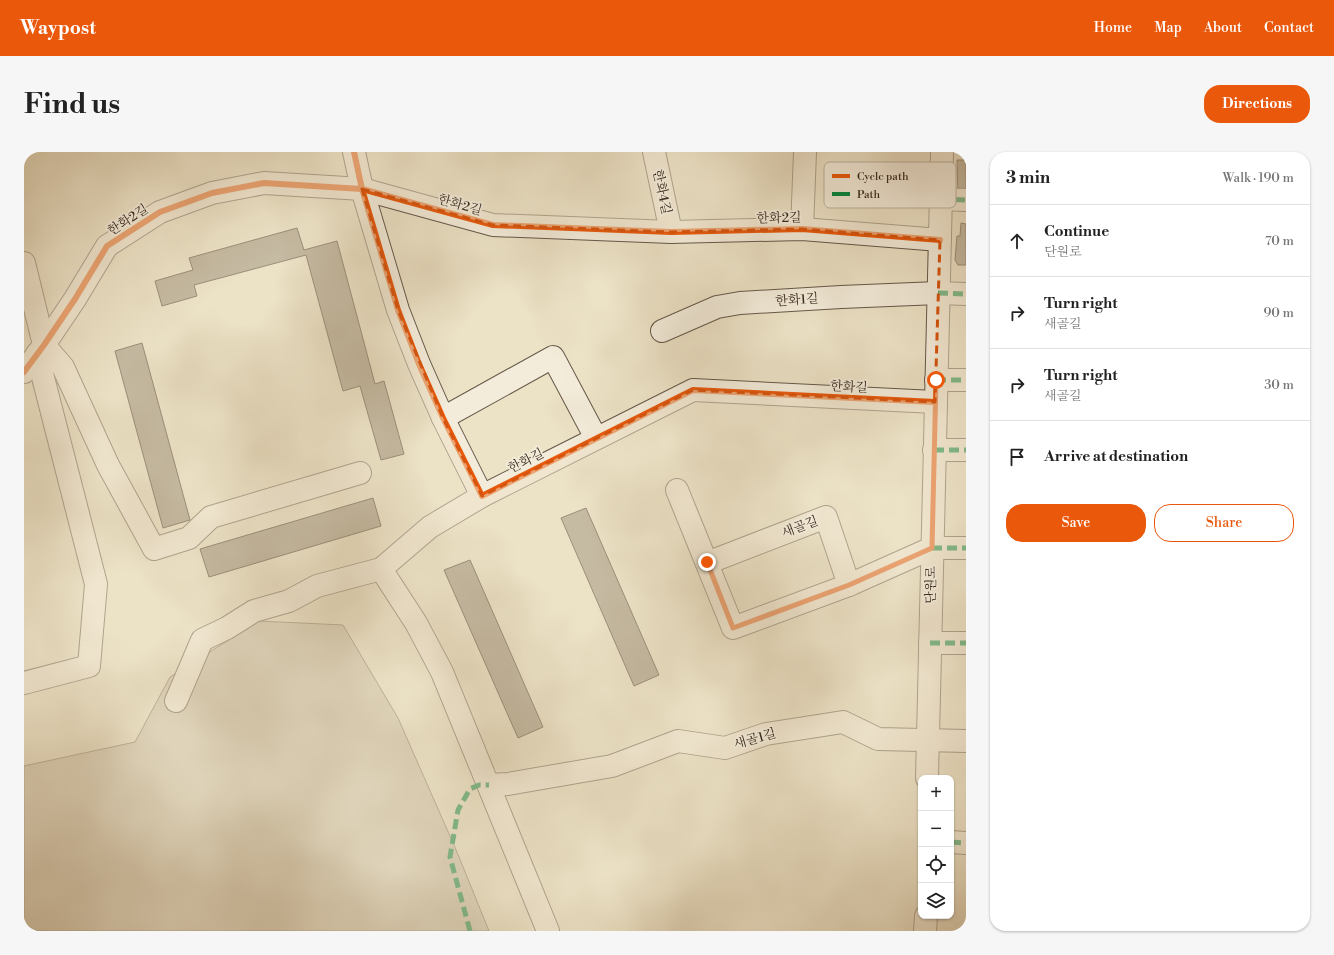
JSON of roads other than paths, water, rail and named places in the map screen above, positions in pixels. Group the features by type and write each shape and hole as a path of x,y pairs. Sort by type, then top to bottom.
{"street":[{"path":"354,152 362,189 398,310 419,364 443,418 482,496"},
{"name":"한화4길","path":"654,152 671,232"},
{"path":"802,228 804,152"},
{"name":"단원로","path":"942,152 942,162"},
{"name":"한화2길","path":"24,372 35,349 75,299 107,246 160,212 212,193 264,183 362,189 493,225 671,232 802,228 940,240"},
{"path":"956,200 966,200"},
{"name":"단원로","path":"927,775 940,208"},
{"path":"24,263 35,349 96,584 89,666 24,684"},
{"name":"한화1길","path":"662,331 717,307 740,303 938,293 966,294"},
{"path":"35,349 63,367 108,465 154,549 189,538 211,517 360,473"},
{"path":"443,418 553,357 596,438"},
{"path":"936,380 966,380"},
{"name":"한화길","path":"381,569 430,527 482,496 693,390 936,402"},
{"path":"934,450 966,450"},
{"path":"677,490 733,628 849,585 932,548 966,548"},
{"name":"새골길","path":"707,562 826,517 849,585"},
{"path":"176,701 202,640 227,628 254,611 289,601 317,586 381,569 416,623 442,672 548,931"},
{"path":"930,643 966,643"},
{"name":"새골1길","path":"489,785 508,784 612,766 678,740 725,748 766,734 843,722 878,739 966,741"},
{"path":"954,842 966,843"},
{"path":"926,919 926,931"}]}
